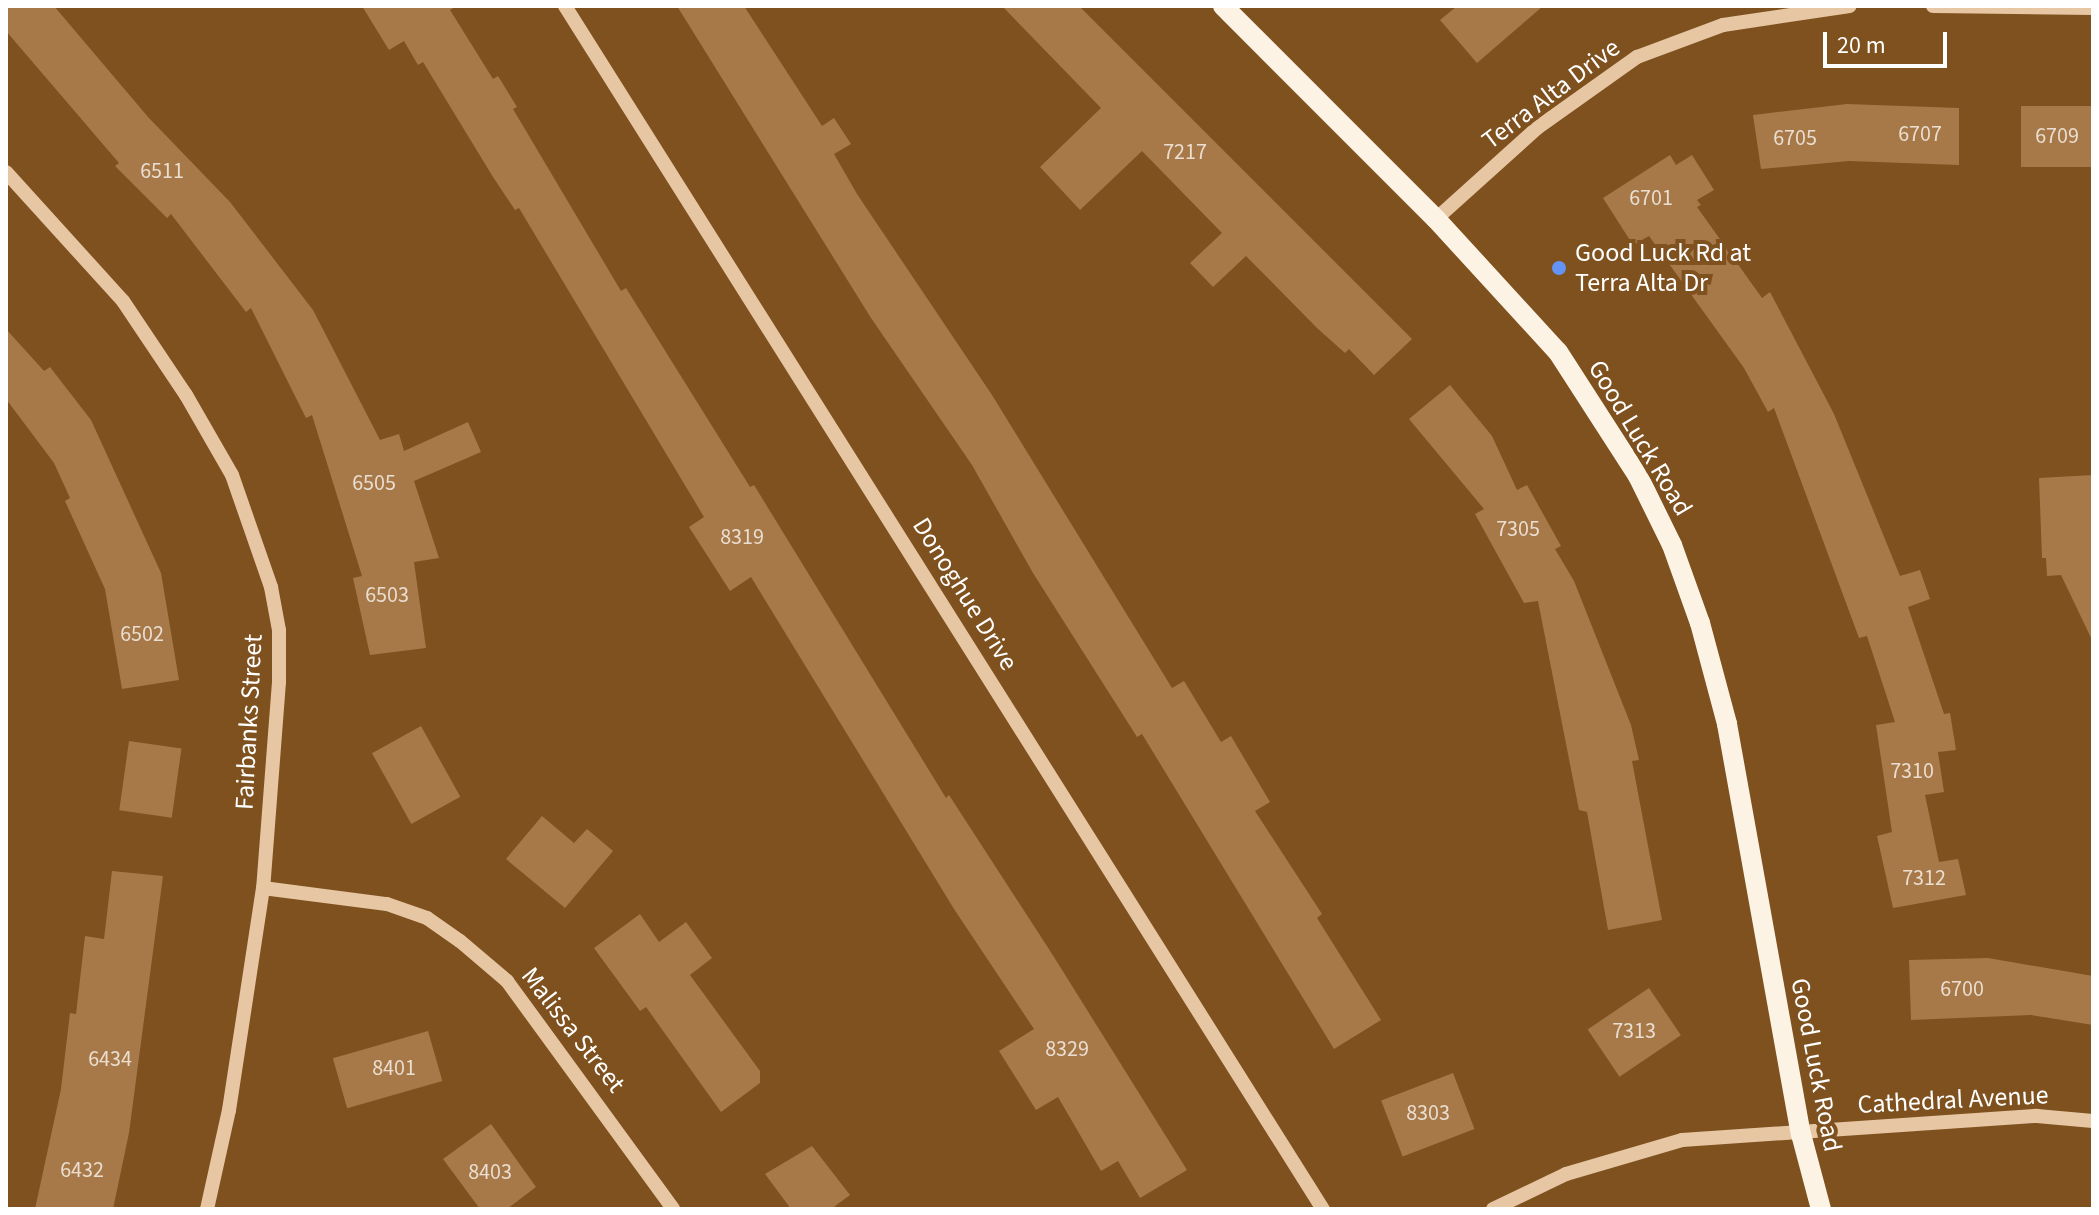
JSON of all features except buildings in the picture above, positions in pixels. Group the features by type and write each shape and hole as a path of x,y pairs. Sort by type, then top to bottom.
{"main road":[{"name":"Good Luck Road","path":"1223,6 1436,219 1558,352 1638,476 1672,545 1700,623 1727,724 1801,1134 1821,1209"}],"street":[{"name":"Donoghue Drive","path":"565,6 1323,1209"},
{"name":"Terra Alta Drive","path":"1436,219 1537,128 1637,57 1723,25 1850,6"},
{"path":"1933,6 2093,8"},
{"name":"Fairbanks Street","path":"6,172 123,301 186,395 237,489 271,587 279,630 263,888 229,1110 207,1209"},
{"name":"Malissa Street","path":"263,888 387,904 427,918 460,941 507,981 673,1209"},
{"name":"Cathedral Avenue","path":"1493,1209 1566,1174 1655,1147 1715,1137 1801,1134 2037,1116 2093,1121"}],"place":[{"name":"Good Luck Rd at Terra Alta Dr","path":"1559,268"}]}
